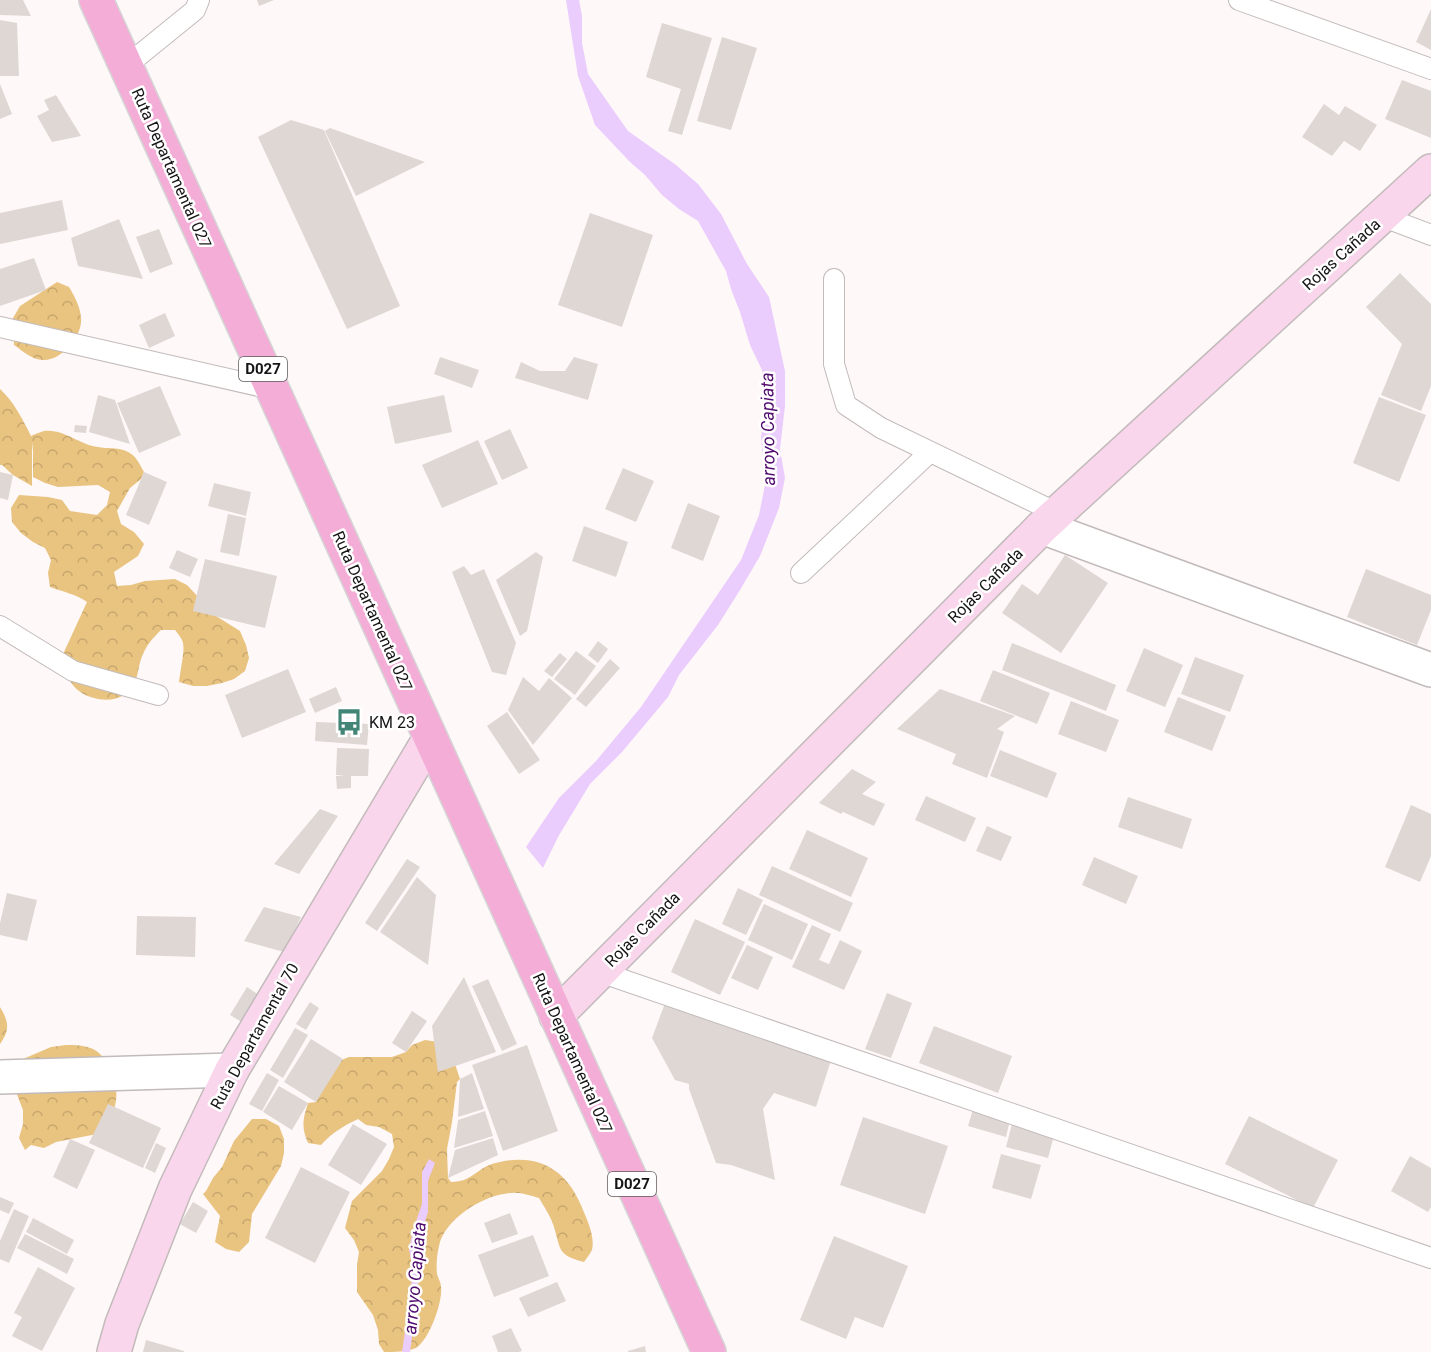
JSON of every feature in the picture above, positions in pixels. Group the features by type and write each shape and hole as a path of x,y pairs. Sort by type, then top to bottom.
{"main road":[{"name":"Ruta Departamental 027","path":"96,0 709,1352"},
{"name":"Rojas Cañada","path":"556,1016 1049,520 1431,171"},
{"name":"Ruta Departamental 70","path":"114,1352 122,1324 175,1189 232,1070 430,738"}],"street":[{"path":"1049,520 1431,670"},
{"path":"0,1077 232,1070"}],"lane":[{"path":"126,66 195,10 200,0"},
{"path":"1239,0 1431,69"},
{"path":"1382,216 1431,235"},
{"path":"834,279 834,364 846,405 881,428 930,452 1049,520"},
{"path":"0,327 272,389"},
{"path":"801,573 930,452"},
{"path":"0,626 73,671 158,695"},
{"path":"600,972 1431,1258"}],"green space":[{"path":"57,282 69,287 76,299 80,313 80,329 73,342 62,353 56,357 39,360 14,345 13,318 20,306"},
{"path":"0,389 14,405 31,436 44,431 58,432 91,446 123,450 135,457 144,472 141,479 130,488 117,511 121,524 134,532 144,544 138,556 114,572 117,586 175,579 187,585 216,616 240,631 249,658 245,671 234,679 207,686 193,686 179,682 182,641 175,630 161,630 146,649 136,679 126,694 110,700 98,699 75,688 61,666 64,652 87,602 50,587 48,573 51,560 45,548 21,533 12,522 11,508 19,495 48,497 62,500 70,511 97,515 107,505 110,492 98,485 58,487 33,477 32,442 32,486 0,465"},
{"path":"0,1007 7,1026 0,1044"},
{"path":"425,1040 439,1042 451,1052 460,1079 457,1082 447,1149 448,1178 451,1182 464,1180 488,1165 508,1161 523,1160 548,1166 568,1183 576,1195 589,1225 593,1245 584,1262 564,1253 559,1245 552,1221 539,1198 512,1193 501,1194 479,1203 458,1217 443,1236 438,1249 437,1263 437,1274 441,1285 440,1302 426,1337 416,1348 384,1352 379,1344 378,1330 373,1315 357,1292 359,1252 345,1228 352,1201 382,1171 389,1159 394,1147 392,1134 379,1127 366,1125 358,1119 338,1130 321,1145 308,1143 304,1132 304,1118 308,1103 316,1102 327,1075 343,1060 349,1057 392,1057 406,1052 412,1045"},
{"path":"80,1045 93,1049 105,1060 116,1086 116,1103 113,1111 97,1134 56,1142 44,1148 31,1145 25,1150 19,1138 23,1124 23,1110 13,1084 12,1070 23,1059 51,1047"},
{"path":"252,1119 266,1119 279,1126 284,1139 284,1153 281,1166 252,1214 249,1242 239,1252 226,1249 215,1242 220,1216 203,1194 222,1167 234,1141"}],"water":[{"name":"arroyo Capiata","path":"566,0 579,0 582,16 582,43 588,74 628,131 676,165 698,184 721,214 747,264 769,297 785,371 785,406 780,449 785,478 779,508 760,556 740,590 718,625 679,675 668,697 622,752 590,784 558,837 543,868 526,847 559,798 596,761 641,707 741,560 759,515 765,485 761,437 765,405 762,370 750,345 726,271 698,221 662,195 595,125 578,76"},
{"name":"arroyo Capiata","path":"429,1159 435,1163 428,1181 428,1212 416,1251 419,1265 418,1292 410,1352 402,1352 411,1290 412,1266 409,1249 422,1204 422,1172"}],"building":[{"path":"0,0 23,0 31,16 0,15"},
{"path":"257,0 274,0 259,6"},
{"path":"1431,9 1431,50 1416,42"},
{"path":"0,20 17,23 19,76 0,76"},
{"path":"662,23 712,38 682,135 668,131 681,89 646,77"},
{"path":"722,37 757,48 731,130 697,121"},
{"path":"1402,80 1431,91 1431,138 1385,119"},
{"path":"0,84 12,114 0,119"},
{"path":"56,95 81,136 52,142 37,116 49,110 44,100"},
{"path":"1324,104 1339,115 1345,106 1377,125 1360,151 1344,141 1332,156 1302,137"},
{"path":"291,120 324,130 400,306 347,329 258,137"},
{"path":"330,128 425,162 356,196 325,131"},
{"path":"62,200 68,230 0,244 0,213"},
{"path":"590,213 653,235 622,327 558,305"},
{"path":"119,219 143,279 78,266 71,238"},
{"path":"159,229 173,264 150,273 136,237"},
{"path":"34,258 46,290 0,306 0,269"},
{"path":"1400,273 1431,304 1431,386 1421,411 1381,395 1402,344 1366,307"},
{"path":"165,313 175,336 149,348 139,325"},
{"path":"440,357 479,370 472,388 434,374"},
{"path":"574,357 598,364 588,400 515,378 521,362 540,371 565,371"},
{"path":"160,386 181,435 139,453 117,403"},
{"path":"98,395 115,400 130,444 89,432"},
{"path":"444,395 452,432 395,444 387,407"},
{"path":"1379,397 1426,415 1399,482 1353,463"},
{"path":"75,425 87,426 86,433 74,432"},
{"path":"510,429 528,468 502,480 484,441"},
{"path":"478,440 498,484 442,508 422,465"},
{"path":"623,468 654,481 636,522 605,509"},
{"path":"0,472 13,475 8,500 0,498"},
{"path":"144,472 167,482 149,525 126,515"},
{"path":"214,483 251,492 246,516 208,506"},
{"path":"688,503 720,516 703,561 671,548"},
{"path":"228,514 246,518 239,556 220,552"},
{"path":"584,526 628,542 616,577 572,561"},
{"path":"177,550 198,559 190,577 169,568"},
{"path":"536,552 543,557 527,631 520,636 496,580"},
{"path":"1065,555 1108,583 1061,653 1002,613 1022,584 1038,595"},
{"path":"205,559 277,576 265,628 193,611"},
{"path":"464,566 471,575 484,569 516,643 506,675 492,672 452,572"},
{"path":"1366,569 1431,595 1431,610 1417,645 1347,617"},
{"path":"598,641 608,649 598,663 588,655"},
{"path":"1012,643 1116,685 1106,711 1002,670"},
{"path":"1144,648 1183,665 1165,707 1126,691"},
{"path":"576,651 596,666 575,695 554,679"},
{"path":"560,653 567,659 552,677 544,671"},
{"path":"1195,657 1244,675 1230,712 1181,694"},
{"path":"610,659 620,668 586,707 576,699"},
{"path":"288,669 306,712 242,738 225,695"},
{"path":"993,670 1050,693 1037,724 980,701"},
{"path":"523,677 539,691 549,678 572,698 533,745 508,710"},
{"path":"336,687 342,701 315,713 309,699"},
{"path":"940,689 1015,716 997,729 1004,732 987,778 952,764 956,754 897,729"},
{"path":"1178,697 1226,716 1212,751 1164,732"},
{"path":"1071,701 1119,720 1106,752 1058,734"},
{"path":"507,712 540,760 519,774 487,726"},
{"path":"316,722 369,724 367,745 315,741"},
{"path":"337,748 369,749 368,776 351,776 351,788 337,789 336,776 345,776 336,775"},
{"path":"1000,750 1057,773 1047,798 990,776"},
{"path":"852,769 876,782 862,794 885,804 874,826 819,803"},
{"path":"926,796 976,818 965,842 915,820"},
{"path":"1128,797 1192,819 1182,849 1118,827"},
{"path":"1411,805 1431,814 1431,856 1420,882 1385,867"},
{"path":"320,809 338,816 299,874 274,864"},
{"path":"987,826 1012,837 1001,861 976,851"},
{"path":"807,830 868,858 851,897 789,869"},
{"path":"1094,857 1138,876 1126,904 1082,885"},
{"path":"407,859 420,867 377,931 365,923"},
{"path":"772,866 853,903 840,932 759,895"},
{"path":"417,877 436,895 428,965 380,932"},
{"path":"738,888 763,900 746,935 722,924"},
{"path":"7,893 37,900 27,941 0,935 0,923"},
{"path":"764,904 808,924 792,960 748,940"},
{"path":"264,907 301,917 284,952 244,941"},
{"path":"137,916 196,917 195,957 136,955"},
{"path":"695,919 745,942 720,995 671,972"},
{"path":"812,925 831,934 819,960 829,964 840,940 862,951 844,990 792,967"},
{"path":"747,945 773,957 758,990 731,978"},
{"path":"464,977 496,1052 438,1072 432,1026"},
{"path":"488,979 517,1044 502,1051 472,986"},
{"path":"247,987 262,997 245,1024 230,1015"},
{"path":"887,993 912,1003 891,1058 865,1049"},
{"path":"668,995 834,1051 816,1107 774,1093 763,1109 775,1180 731,1165 716,1163 689,1084 675,1080 652,1038"},
{"path":"310,1002 319,1008 306,1030 296,1024"},
{"path":"412,1011 427,1021 406,1052 392,1043"},
{"path":"934,1026 1012,1056 998,1093 919,1063"},
{"path":"295,1028 308,1035 283,1078 270,1070"},
{"path":"311,1039 343,1059 316,1102 284,1082"},
{"path":"527,1045 558,1131 503,1151 472,1065"},
{"path":"267,1073 279,1080 262,1111 249,1104"},
{"path":"472,1073 484,1109 458,1117 460,1079"},
{"path":"279,1086 308,1103 292,1130 263,1112"},
{"path":"108,1104 161,1128 143,1168 89,1143"},
{"path":"974,1106 1011,1116 1006,1137 968,1126"},
{"path":"485,1111 493,1136 454,1148 458,1120"},
{"path":"1249,1116 1338,1160 1313,1208 1225,1164"},
{"path":"863,1117 948,1146 925,1214 840,1185"},
{"path":"1013,1120 1055,1132 1048,1158 1006,1147"},
{"path":"353,1124 387,1144 361,1185 328,1165"},
{"path":"493,1138 498,1155 448,1178 455,1150"},
{"path":"70,1139 95,1150 77,1189 53,1177"},
{"path":"156,1143 166,1148 155,1173 145,1168"},
{"path":"1001,1154 1041,1165 1031,1199 992,1188"},
{"path":"1410,1156 1431,1168 1431,1207 1428,1212 1391,1191"},
{"path":"301,1167 350,1192 315,1263 265,1238"},
{"path":"0,1197 14,1203 9,1214 0,1210"},
{"path":"193,1202 208,1211 196,1233 180,1224"},
{"path":"14,1209 29,1216 9,1263 0,1259 0,1241"},
{"path":"510,1213 518,1234 492,1243 484,1223"},
{"path":"33,1218 74,1240 67,1254 26,1232"},
{"path":"25,1234 74,1259 67,1274 17,1248"},
{"path":"533,1235 549,1276 494,1297 478,1255"},
{"path":"834,1236 908,1266 883,1328 855,1317 846,1339 800,1320"},
{"path":"38,1267 75,1288 42,1351 12,1336 22,1317 14,1313"},
{"path":"557,1282 566,1301 528,1317 519,1298"},
{"path":"511,1328 522,1351 498,1352 492,1336"},
{"path":"146,1340 184,1351 184,1352 143,1352"},
{"path":"645,1346 646,1352 628,1352 628,1351"}],"place":[{"name":"KM 23","path":"349,722"}]}
